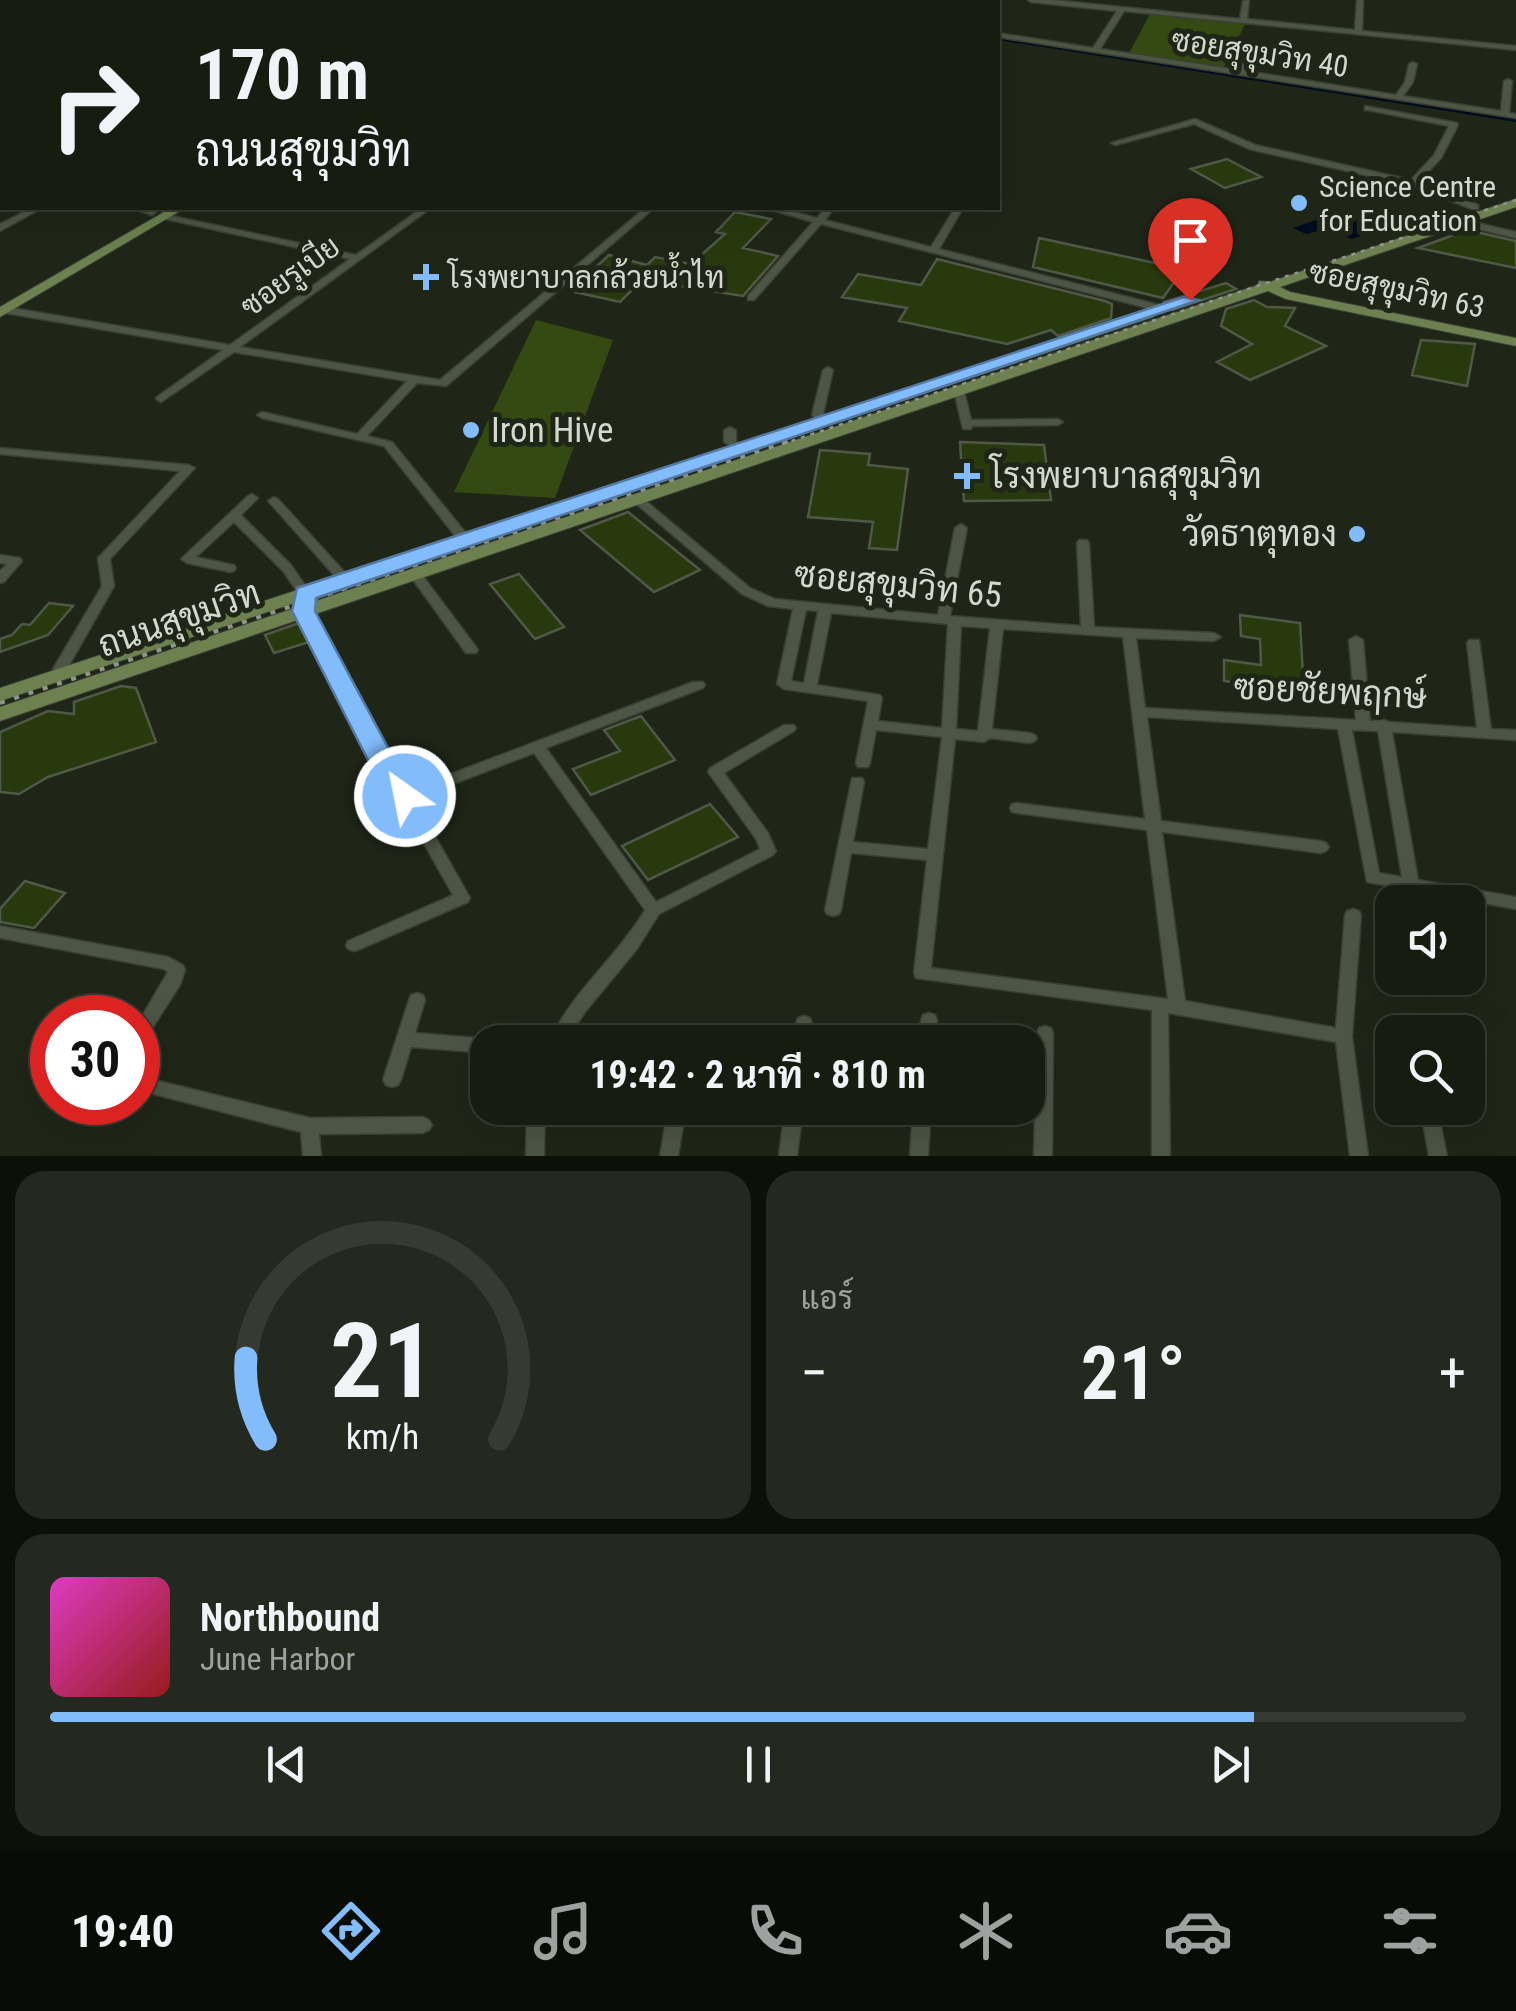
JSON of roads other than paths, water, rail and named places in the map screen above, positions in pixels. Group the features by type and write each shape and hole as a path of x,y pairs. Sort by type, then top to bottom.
{"main road":[{"name":"ถนนสุขุมวิท","path":"1454,219 1475,207 1516,194"},
{"name":"ถนนสุขุมวิท","path":"0,695 304,602 415,574 637,500 882,410 1454,219 1516,203"},
{"path":"2,308 159,212"},
{"name":"ซอยสุขุมวิท 63","path":"1262,283 1286,295 1516,342"},
{"name":"ถนนสุขุมวิท","path":"0,714 304,602 346,580 824,421 959,391 1170,314"}],"street":[{"path":"1030,0 1516,48"},
{"path":"1158,12 1163,0"},
{"path":"1243,21 1246,0"},
{"path":"1358,32 1360,0"},
{"path":"1095,50 1122,9"},
{"name":"ซอยสุขุมวิท 40","path":"1000,35 1516,116"},
{"path":"1241,73 1253,49"},
{"path":"1398,98 1409,82 1413,64"},
{"path":"1505,114 1508,81"},
{"path":"1368,108 1454,126 1438,156 1414,183"},
{"path":"1114,143 1196,120 1252,147 1414,183 1475,207"},
{"path":"0,228 34,210"},
{"name":"ซอยรูเบีย","path":"162,399 424,210"},
{"path":"2,308 414,380 446,382 648,210"},
{"path":"777,210 1170,314"},
{"path":"751,298 828,210"},
{"path":"934,250 959,210"},
{"path":"159,212 357,258"},
{"path":"1454,219 1516,235"},
{"path":"824,421 816,414 828,370"},
{"path":"361,436 414,380"},
{"path":"959,391 967,426 1058,422"},
{"path":"262,415 388,444 466,540"},
{"path":"0,451 189,468 104,558 108,586 60,669 62,674"},
{"path":"230,568 187,559 252,498"},
{"name":"ซอยสุขุมวิท 65","path":"637,500 746,592 773,603 997,625 1214,637"},
{"path":"274,502 346,580"},
{"path":"234,515 288,568 399,794 405,796 698,685"},
{"path":"961,528 949,620 948,734 922,973 1168,1005 1344,1036"},
{"path":"1083,543 1088,631"},
{"path":"0,559 16,560 0,579"},
{"path":"415,574 471,650"},
{"path":"800,606 784,682 872,696 863,763"},
{"path":"810,688 825,608"},
{"path":"988,733 997,625"},
{"path":"1129,633 1157,825 1168,1005 1162,1156"},
{"path":"1356,640 1363,724"},
{"path":"1474,642 1484,732"},
{"name":"ซอยชัยพฤกษ์","path":"1141,712 1516,735"},
{"path":"1344,723 1372,878 1516,902"},
{"path":"1384,725 1411,884"},
{"path":"870,726 979,738 988,733 1030,738"},
{"path":"569,1025 597,982 638,938 653,910 737,876 763,856 769,847 715,772 789,728"},
{"path":"536,746 653,910"},
{"path":"832,910 857,782"},
{"path":"354,945 462,898 405,796"},
{"path":"1017,808 1320,848"},
{"path":"844,847 933,855"},
{"path":"1353,915 1344,1036 1360,1156"},
{"path":"0,932 168,963 177,970 160,1002"},
{"path":"392,1080 416,1000"},
{"path":"928,1020 928,1025"},
{"path":"405,1040 470,1045"},
{"path":"160,1088 310,1126 422,1125"},
{"path":"536,1125 536,1156"},
{"path":"669,1156 675,1125"},
{"path":"788,1156 792,1125"},
{"path":"919,1156 921,1125"},
{"path":"1043,1125 1043,1156"},
{"path":"1432,1125 1438,1156"},
{"path":"310,1126 312,1156"}],"water":[{"path":"1339,212 1365,222 1372,233 1351,239 1329,228 1306,234 1293,228"}],"waterway":[{"path":"1000,38 1516,120"}],"railway":[{"path":"782,444 1516,200"},
{"path":"0,703 789,441"}],"place":[{"name":"Science Centre for Education","path":"1299,203"},
{"name":"โรงพยาบาลกล้วยน้ำไท","path":"426,277"},
{"name":"Iron Hive","path":"471,430"},
{"name":"โรงพยาบาลสุขุมวิท","path":"967,476"},
{"name":"วัดธาตุทอง","path":"1357,534"}]}
